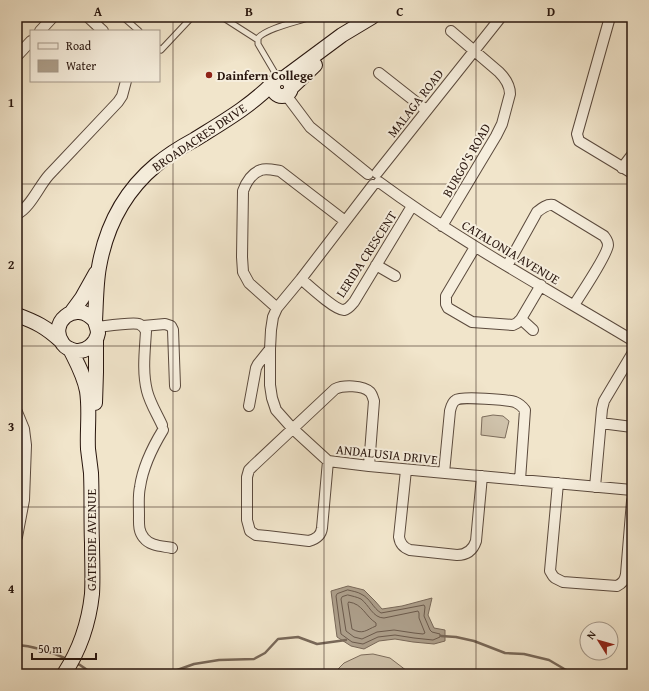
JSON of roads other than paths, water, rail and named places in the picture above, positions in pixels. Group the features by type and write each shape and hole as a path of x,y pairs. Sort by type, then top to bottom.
{"street":[{"path":"41,30 53,17"},
{"path":"88,17 102,30"},
{"name":"MALAGA ROAD","path":"374,179 426,110 500,17"},
{"path":"610,17 577,134 579,141 632,173"},
{"path":"282,86 308,70 355,33 370,18"},
{"path":"450,31 474,50"},
{"path":"17,56 30,42"},
{"name":"BURGO'S ROAD","path":"442,226 496,136 502,124 509,100 510,91 504,78 474,50"},
{"path":"379,73 426,110"},
{"path":"17,214 25,208 49,175 118,102 122,96 126,82"},
{"name":"BROADACRES DRIVE","path":"96,329 99,267 105,241 118,210 130,191 156,165 175,151 262,95 282,86"},
{"name":"CATALONIA AVENUE","path":"282,86 310,127 374,179 475,247 632,340"},
{"path":"622,168 632,155"},
{"path":"277,308 249,283 243,272 243,191 246,183 261,170 268,169 280,171 345,221"},
{"name":"ANDALUSIA DRIVE","path":"374,179 345,221 277,308 273,317 270,349 270,385 276,410 292,428 328,462 632,490"},
{"path":"507,266 537,212 549,204 553,205 604,236 607,240 608,246 603,258 574,305"},
{"name":"LERIDA CRESCENT","path":"301,279 338,309 346,309 354,302 412,206"},
{"path":"475,247 446,296 446,304 448,308 463,317 472,322 517,323 521,319 541,285"},
{"path":"376,265 395,276"},
{"name":"BROADACRES DRIVE","path":"65,345 58,334 58,328 61,321 82,298 99,267"},
{"path":"78,312 85,313 91,316 96,329 92,344 82,351 76,351 65,345 41,325 24,317 50,319 78,312"},
{"path":"521,319 533,330"},
{"path":"96,329 136,324 143,326 165,324 171,326 173,330 175,386"},
{"path":"143,326 146,331 144,367 145,384 162,428 148,457 140,486 138,501 140,534 147,541 159,546 172,548"},
{"name":"GATESIDE AVENUE","path":"67,669 83,632 92,595 91,472 94,432 96,329"},
{"name":"GATESIDE AVENUE","path":"65,345 81,370 88,399 88,451 91,472"},
{"path":"249,406 256,368 270,349"},
{"path":"595,487 602,409 606,396 632,354"},
{"path":"328,462 322,528 317,538 309,541 256,535 250,531 247,520 247,477 249,470 335,389 342,386 363,388 370,392 373,397 374,401 369,466"},
{"path":"444,473 450,411 456,399 468,398 514,401 525,410 520,480"},
{"path":"17,412 24,429 26,445 24,500 17,537"},
{"path":"601,423 632,427"},
{"path":"406,470 399,538 400,542 410,550 457,555 462,555 468,552 473,548 476,542 482,476"},
{"path":"558,483 550,571 555,578 563,582 617,586 623,582 626,574 632,502"}],"lane":[{"path":"123,17 138,30"},
{"path":"160,49 161,50 192,17"},
{"path":"222,17 258,40"},
{"path":"282,86 260,48 258,40 263,34 276,28 311,17"}],"water":[{"path":"348,586 364,590 382,609 402,606 432,598 428,615 434,628 445,630 445,641 434,644 395,639 379,641 364,649 351,646 337,637 331,591"}],"waterway":[{"path":"441,636 456,637 474,641 505,653 524,654 549,660 566,670 582,674"},
{"path":"166,674 194,664 219,660 254,659 265,653 278,639 298,637 317,644 346,640"},
{"path":"17,645 42,650 67,659"},
{"path":"75,663 93,674"}],"place":[{"name":"Dainfern College","path":"209,75"}]}
